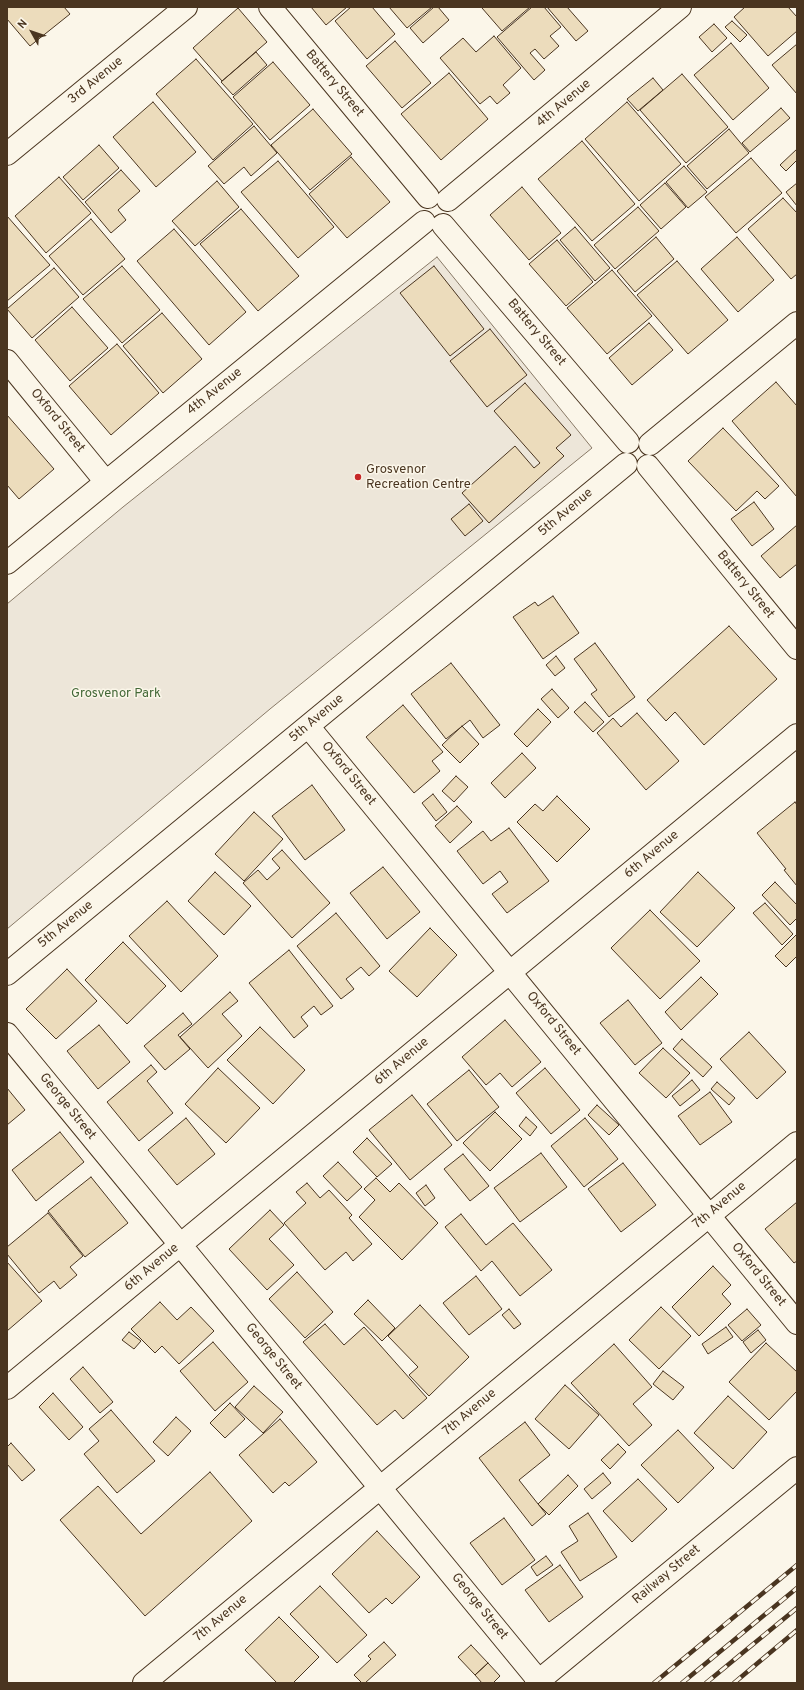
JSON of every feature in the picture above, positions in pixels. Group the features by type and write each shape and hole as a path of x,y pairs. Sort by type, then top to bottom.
{"street":[{"name":"3rd Avenue","path":"7,154 186,7"},
{"name":"Battery Street","path":"270,7 438,199"},
{"name":"4th Avenue","path":"438,199 680,7"},
{"path":"434,223 448,220 451,213 451,206 438,199"},
{"name":"Battery Street","path":"434,223 628,442"},
{"name":"4th Avenue","path":"7,563 106,482 434,223"},
{"path":"650,444 797,323"},
{"name":"Oxford Street","path":"7,361 106,482"},
{"path":"635,438 644,439 650,444 654,451 653,459 648,466 641,469 633,468 626,464 622,456 624,448 628,442 635,438"},
{"name":"5th Avenue","path":"7,974 626,464"},
{"name":"Battery Street","path":"648,466 797,648"},
{"name":"Oxford Street","path":"308,726 797,1323"},
{"name":"6th Avenue","path":"7,1388 797,735"},
{"name":"George Street","path":"7,1034 538,1682"},
{"name":"7th Avenue","path":"144,1683 797,1143"},
{"name":"Railway Street","path":"538,1682 797,1468"}],"green space":[{"name":"Grosvenor Recreation Centre","path":"437,257 592,448 270,709 7,929 7,604 123,507"}],"building":[{"path":"7,7 64,7 70,14 30,46 7,19"},
{"path":"311,7 347,7 326,25"},
{"path":"351,7 372,7 395,34 367,59 335,21"},
{"path":"389,7 432,7 407,28"},
{"path":"434,7 438,7 449,20 423,43 410,28"},
{"path":"530,7 502,31 482,8"},
{"path":"532,7 544,7 561,27 550,36 559,46 544,59 535,49 530,53 545,70 534,80 497,37"},
{"path":"547,7 567,7 588,31 576,41"},
{"path":"745,7 788,7 797,17 797,31 768,56 734,17"},
{"path":"238,8 267,42 222,81 193,48"},
{"path":"732,21 747,35 740,42 725,27"},
{"path":"714,24 727,38 712,52 699,37"},
{"path":"494,36 521,68 503,85 510,93 497,104 490,96 480,104 440,58 463,38 476,52"},
{"path":"395,41 431,83 402,108 366,66"},
{"path":"731,43 769,88 733,120 694,75"},
{"path":"797,44 797,94 772,65"},
{"path":"256,52 267,65 233,95 221,82"},
{"path":"196,59 253,124 213,160 156,94"},
{"path":"273,62 310,105 270,140 233,97"},
{"path":"449,73 488,119 441,160 401,114"},
{"path":"682,74 728,127 686,163 640,110"},
{"path":"653,78 663,90 638,111 627,99"},
{"path":"153,102 196,152 156,187 113,137"},
{"path":"627,102 681,164 639,201 585,139"},
{"path":"781,108 790,118 750,152 742,143"},
{"path":"313,109 352,154 310,190 271,145"},
{"path":"254,126 277,153 251,176 244,167 224,184 208,166"},
{"path":"729,129 749,153 707,189 687,166"},
{"path":"582,141 635,204 592,241 538,179"},
{"path":"99,145 119,168 83,200 63,177"},
{"path":"797,149 797,160 786,171 780,165"},
{"path":"351,157 390,202 347,238 309,194"},
{"path":"751,158 782,193 736,233 705,197"},
{"path":"278,161 334,227 298,258 241,192"},
{"path":"684,166 707,192 688,208 666,182"},
{"path":"121,170 140,191 118,210 126,220 111,233 85,202"},
{"path":"59,177 91,213 46,253 15,216"},
{"path":"217,181 239,207 195,246 172,221"},
{"path":"665,183 686,207 661,229 640,205"},
{"path":"797,183 797,206 786,192"},
{"path":"522,187 561,233 529,260 490,215"},
{"path":"783,198 797,213 797,274 791,279 748,229"},
{"path":"638,207 659,231 615,269 594,245"},
{"path":"241,209 299,276 258,311 200,244"},
{"path":"7,216 50,265 7,301"},
{"path":"91,219 125,259 83,295 49,256"},
{"path":"575,227 610,268 595,281 560,240"},
{"path":"174,229 246,312 209,345 137,261"},
{"path":"656,237 674,259 635,292 617,271"},
{"path":"737,237 774,280 738,312 701,269"},
{"path":"557,240 593,282 566,306 529,264"},
{"path":"677,261 728,320 688,354 637,295"},
{"path":"122,266 160,310 122,343 83,299"},
{"path":"434,266 484,329 450,356 400,293"},
{"path":"54,268 79,297 32,338 7,309"},
{"path":"612,270 652,316 607,354 567,308"},
{"path":"72,307 108,348 70,381 35,340"},
{"path":"162,313 202,359 163,393 123,346"},
{"path":"649,323 673,350 632,385 609,358"},
{"path":"490,329 527,375 487,407 450,361"},
{"path":"117,344 159,393 111,435 69,386"},
{"path":"776,382 797,406 797,497 732,421"},
{"path":"525,383 571,435 556,448 564,456 489,523 462,493 515,446 534,468 540,463 494,411"},
{"path":"7,415 54,469 19,499 7,485"},
{"path":"723,428 779,486 765,499 757,491 736,511 688,461"},
{"path":"754,502 774,529 752,546 731,519"},
{"path":"469,504 483,521 465,536 451,519"},
{"path":"797,525 797,564 780,578 761,556"},
{"path":"553,596 579,633 543,659 513,617 535,602 538,606"},
{"path":"729,626 777,679 704,745 675,712 666,721 647,700"},
{"path":"595,643 635,697 609,717 591,694 597,690 574,659"},
{"path":"556,656 565,668 555,676 546,665"},
{"path":"451,663 500,725 483,738 470,720 446,739 411,694"},
{"path":"552,689 569,708 558,718 541,699"},
{"path":"585,702 604,722 593,732 574,712"},
{"path":"403,705 443,752 432,761 440,771 414,793 366,737"},
{"path":"538,709 551,722 527,747 514,734"},
{"path":"637,713 679,761 646,790 597,733 613,718 621,727"},
{"path":"462,726 479,744 460,763 442,745"},
{"path":"522,753 536,768 505,798 491,783"},
{"path":"456,776 468,787 454,802 442,791"},
{"path":"312,785 345,830 305,860 272,816"},
{"path":"433,794 447,812 436,821 422,803"},
{"path":"557,796 590,829 557,862 517,822 535,804 543,811"},
{"path":"795,802 797,805 797,886 784,870 786,869 757,833"},
{"path":"457,806 472,822 450,843 435,826"},
{"path":"254,812 283,839 244,881 215,854"},
{"path":"509,828 549,881 507,913 492,894 508,882 500,871 483,884 457,851 483,831 491,841"},
{"path":"282,850 330,903 292,938 243,883 258,870 267,880 280,868 272,859"},
{"path":"383,867 420,912 387,939 350,893"},
{"path":"215,872 251,906 224,935 188,901"},
{"path":"698,872 735,908 697,947 660,912"},
{"path":"775,882 797,905 797,918 790,925 762,895"},
{"path":"167,901 218,956 181,992 129,936"},
{"path":"765,903 793,934 782,945 753,913"},
{"path":"650,910 700,961 660,999 611,948"},
{"path":"336,913 380,966 369,976 361,967 346,979 354,989 341,999 297,946"},
{"path":"430,928 457,955 417,997 389,971"},
{"path":"797,934 797,956 786,967 775,956"},
{"path":"123,942 166,986 127,1024 85,980"},
{"path":"289,950 333,1006 321,1015 314,1006 301,1017 308,1026 294,1038 249,983"},
{"path":"67,969 97,1001 56,1039 26,1009"},
{"path":"701,977 718,994 681,1030 665,1012"},
{"path":"230,992 238,1001 222,1014 242,1036 208,1068 180,1037"},
{"path":"628,1000 662,1043 635,1065 600,1023"},
{"path":"183,1013 192,1024 178,1035 190,1049 165,1070 144,1046"},
{"path":"505,1020 541,1062 512,1087 500,1073 486,1085 462,1057"},
{"path":"99,1025 130,1062 98,1089 67,1051"},
{"path":"260,1027 305,1070 273,1104 227,1060"},
{"path":"749,1032 786,1072 757,1099 720,1059"},
{"path":"682,1039 712,1067 703,1077 673,1049"},
{"path":"663,1048 690,1073 666,1098 639,1073"},
{"path":"151,1065 157,1072 147,1081 173,1113 139,1141 107,1102"},
{"path":"218,1068 260,1108 226,1143 185,1104"},
{"path":"545,1068 580,1110 551,1134 516,1093"},
{"path":"469,1070 499,1107 457,1141 427,1104"},
{"path":"692,1080 700,1090 680,1106 672,1096"},
{"path":"717,1082 735,1098 729,1105 711,1089"},
{"path":"7,1088 25,1110 7,1125"},
{"path":"710,1092 732,1122 700,1145 678,1116"},
{"path":"412,1095 452,1145 410,1180 369,1130"},
{"path":"597,1105 619,1125 609,1135 588,1115"},
{"path":"495,1112 522,1139 490,1171 463,1143"},
{"path":"526,1117 537,1127 530,1136 519,1126"},
{"path":"186,1118 215,1154 177,1185 148,1150"},
{"path":"585,1118 618,1159 584,1187 551,1146"},
{"path":"60,1132 84,1162 36,1201 12,1170"},
{"path":"367,1138 392,1164 377,1177 353,1152"},
{"path":"541,1153 567,1187 520,1222 494,1188"},
{"path":"463,1154 489,1186 470,1201 444,1169"},
{"path":"338,1162 362,1187 347,1201 323,1176"},
{"path":"623,1163 656,1205 621,1232 588,1189"},
{"path":"91,1177 128,1223 85,1257 48,1211"},
{"path":"376,1178 390,1192 399,1183 438,1223 402,1260 359,1217 375,1200 364,1189"},
{"path":"307,1183 320,1198 329,1190 352,1215 349,1218 372,1244 353,1261 346,1252 325,1270 284,1223 306,1203 296,1192"},
{"path":"426,1185 435,1198 425,1206 416,1193"},
{"path":"797,1202 797,1261 794,1263 765,1229"},
{"path":"270,1210 284,1225 269,1239 294,1265 267,1290 229,1249"},
{"path":"48,1213 83,1256 70,1267 77,1275 60,1289 54,1281 39,1293 7,1254 7,1247"},
{"path":"461,1214 486,1245 513,1223 552,1270 520,1296 492,1261 481,1271 445,1227"},
{"path":"7,1262 42,1301 7,1331"},
{"path":"713,1266 731,1285 722,1294 731,1304 699,1336 672,1307"},
{"path":"297,1272 333,1312 305,1338 269,1299"},
{"path":"476,1276 502,1309 469,1335 443,1303"},
{"path":"368,1300 395,1328 382,1341 354,1314"},
{"path":"160,1302 177,1320 191,1307 214,1331 179,1364 162,1346 155,1353 131,1329"},
{"path":"420,1305 469,1357 429,1396 409,1375 418,1367 388,1336"},
{"path":"661,1307 691,1336 659,1369 629,1340"},
{"path":"509,1309 521,1324 514,1329 502,1315"},
{"path":"747,1309 761,1325 742,1341 728,1325"},
{"path":"325,1324 344,1345 364,1327 427,1398 403,1419 395,1410 377,1425 303,1342"},
{"path":"726,1327 733,1337 708,1354 702,1344"},
{"path":"758,1330 766,1340 751,1353 743,1342"},
{"path":"129,1332 141,1341 134,1349 122,1340"},
{"path":"213,1342 248,1382 215,1411 180,1371"},
{"path":"766,1343 797,1372 797,1391 769,1420 729,1382"},
{"path":"614,1344 652,1387 633,1404 652,1425 629,1446 571,1383"},
{"path":"83,1367 113,1402 100,1413 70,1379"},
{"path":"663,1371 684,1387 673,1400 653,1384"},
{"path":"565,1385 599,1415 569,1449 535,1419"},
{"path":"254,1386 283,1412 263,1433 235,1407"},
{"path":"53,1393 83,1427 69,1440 39,1407"},
{"path":"728,1396 767,1432 733,1469 694,1433"},
{"path":"230,1403 245,1419 225,1438 210,1423"},
{"path":"111,1410 155,1461 117,1493 84,1454 99,1441 89,1429"},
{"path":"176,1417 191,1431 168,1456 153,1442"},
{"path":"280,1419 317,1462 289,1486 285,1482 273,1493 239,1455"},
{"path":"525,1422 550,1455 519,1480 546,1514 532,1526 479,1458"},
{"path":"678,1430 714,1468 678,1503 641,1465"},
{"path":"11,1443 35,1470 22,1481 7,1464 7,1447"},
{"path":"618,1444 626,1452 610,1469 601,1460"},
{"path":"210,1472 252,1521 145,1616 60,1520 98,1486 141,1534"},
{"path":"603,1473 611,1483 592,1499 584,1489"},
{"path":"568,1475 578,1486 549,1515 538,1504"},
{"path":"638,1479 667,1509 632,1542 603,1511"},
{"path":"588,1513 617,1557 580,1581 561,1552 578,1541 569,1526"},
{"path":"504,1518 535,1560 502,1585 470,1543"},
{"path":"377,1531 420,1577 392,1604 386,1598 369,1613 332,1574"},
{"path":"546,1556 553,1565 537,1576 531,1567"},
{"path":"560,1565 583,1597 549,1622 525,1590"},
{"path":"320,1586 367,1635 337,1663 290,1614"},
{"path":"279,1617 319,1657 293,1683 277,1683 245,1650"},
{"path":"384,1642 396,1655 365,1683 362,1683 354,1675 371,1659 368,1656"},
{"path":"471,1645 488,1663 475,1675 458,1657"},
{"path":"488,1663 500,1676 493,1683 482,1683 475,1675"}],"railway":[{"path":"654,1683 797,1565"},
{"path":"682,1683 797,1588"},
{"path":"706,1683 797,1608"},
{"path":"734,1683 797,1630"}],"place":[{"name":"Grosvenor Recreation Centre","path":"358,477"}],"park label":[{"name":"Grosvenor Park","path":"116,694"}]}
